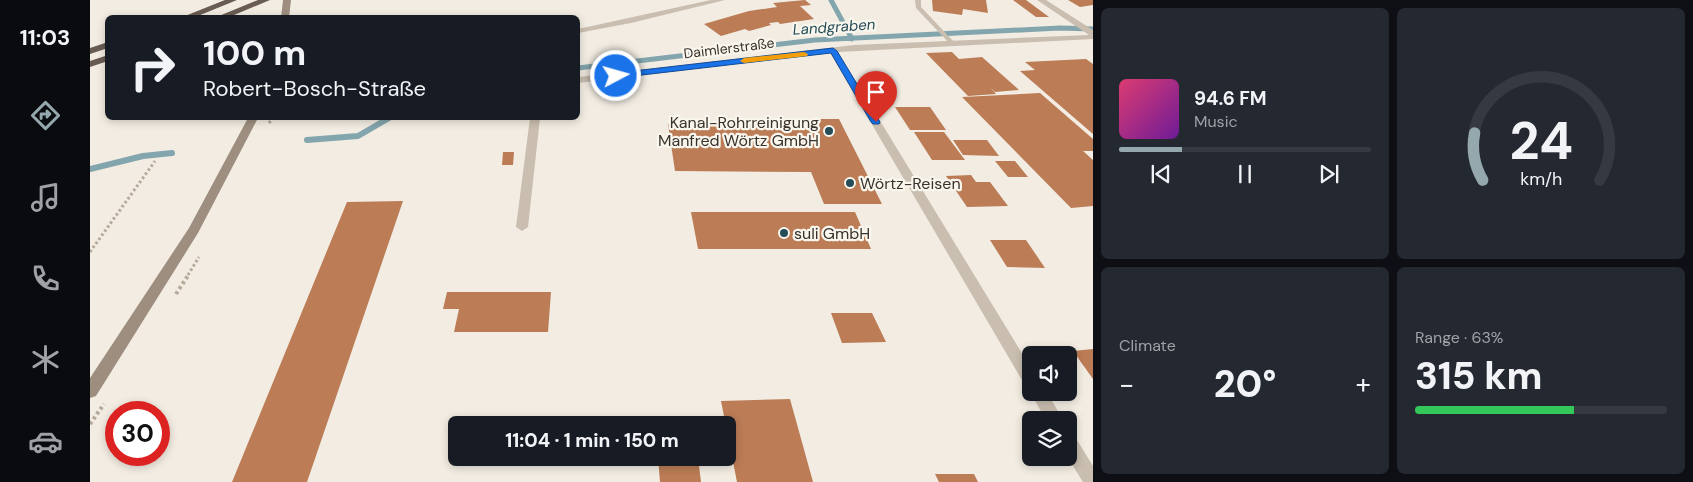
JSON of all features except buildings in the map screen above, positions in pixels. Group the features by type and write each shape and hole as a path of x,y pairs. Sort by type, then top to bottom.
{"highway":[{"path":"192,15 233,0"},
{"path":"226,15 266,0"},
{"path":"90,51 105,46"},
{"path":"90,64 105,59"}],"main road":[{"path":"286,13 287,0"},
{"path":"90,391 194,230 252,120"}],"street":[{"path":"580,31 721,0"},
{"path":"1041,0 1092,35"},
{"name":"Daimlerstraße","path":"580,80 833,51 951,41 1092,35"},
{"path":"833,51 1022,367"},
{"path":"522,227 535,120"},
{"path":"1077,455 1093,482"}],"lane":[{"path":"918,0 918,6 951,41"}],"path":[{"path":"90,252 155,161"}],"waterway":[{"path":"831,0 852,38"},
{"name":"Landgraben","path":"852,38 1060,28 1093,29"},
{"name":"Landgraben","path":"580,68 815,40 852,38"},
{"name":"Landgraben","path":"307,140 358,136 386,120"},
{"name":"Landgraben","path":"90,169 143,156 172,153"}],"slow traffic":[{"path":"744,61 804,54"}],"place":[{"name":"Kanal-Rohrreinigung Manfred Wörtz GmbH","path":"829,131"},
{"name":"Wörtz-Reisen","path":"850,183"},
{"name":"suli GmbH","path":"784,233"}],"route":[{"path":"616,76 833,51 876,122"}]}
